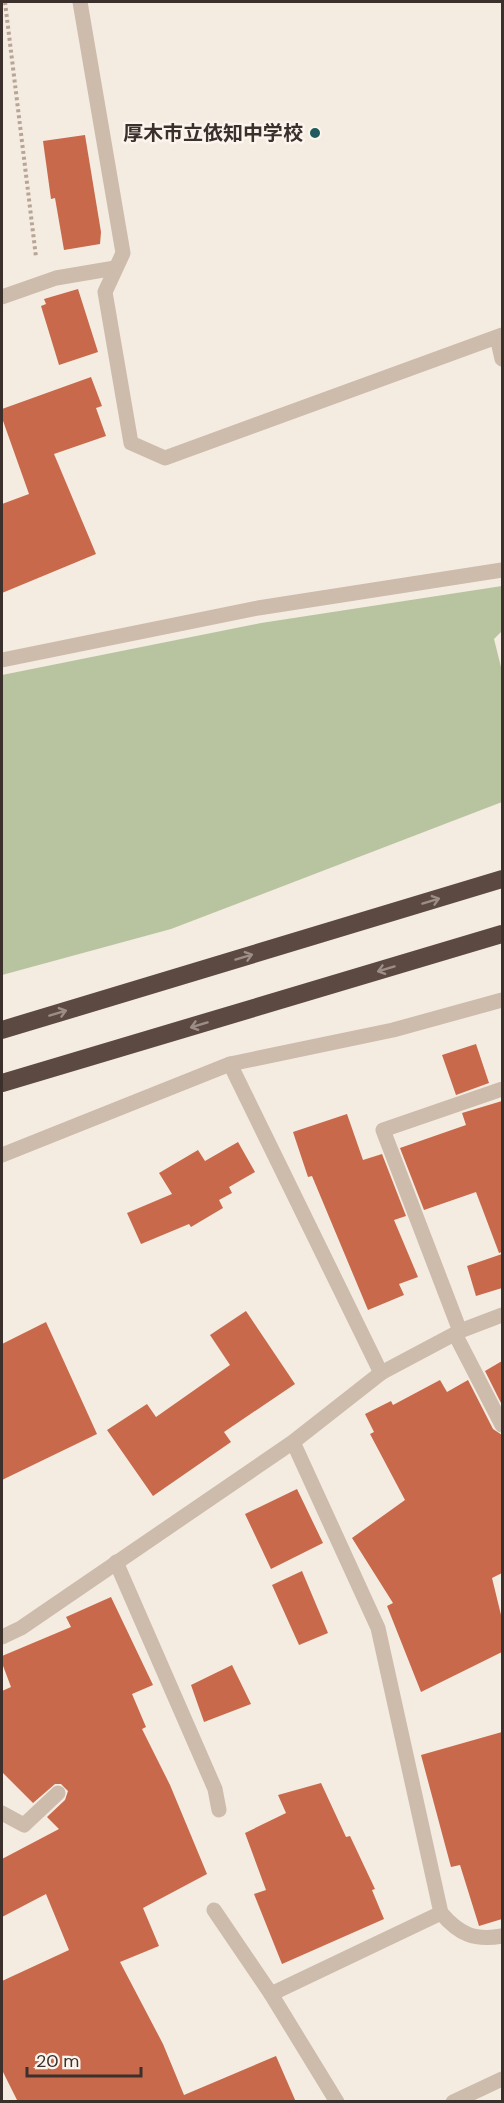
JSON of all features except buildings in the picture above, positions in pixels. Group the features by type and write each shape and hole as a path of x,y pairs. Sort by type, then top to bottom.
{"highway":[{"path":"2,1030 502,879"},
{"path":"2,1083 502,934"}],"street":[{"path":"80,2 123,253 105,292 131,443 165,458 500,336 502,359"},
{"path":"2,297 39,284 115,268"},
{"path":"2,660 258,608 502,570"},
{"path":"2,1155 230,1064 393,1030 502,1000"},
{"path":"230,1064 381,1373"},
{"path":"502,1089 383,1130 458,1333 502,1425"},
{"path":"2,1637 21,1628 293,1442 381,1373 458,1333 502,1315"},
{"path":"293,1442 378,1628 441,1913 455,1930 473,1938 502,1936"},
{"path":"116,1562 215,1789 219,1810"},
{"path":"2,1812 24,1825 58,1793"},
{"path":"214,1910 338,2102"},
{"path":"271,1995 441,1913"},
{"path":"453,2102 502,2079"}],"path":[{"path":"5,2 39,284"}],"green space":[{"path":"502,586 502,631 494,639 502,671 502,802 171,929 2,975 2,675 261,623"}],"place":[{"name":"厚木市立依知中学校","path":"315,133"}]}
